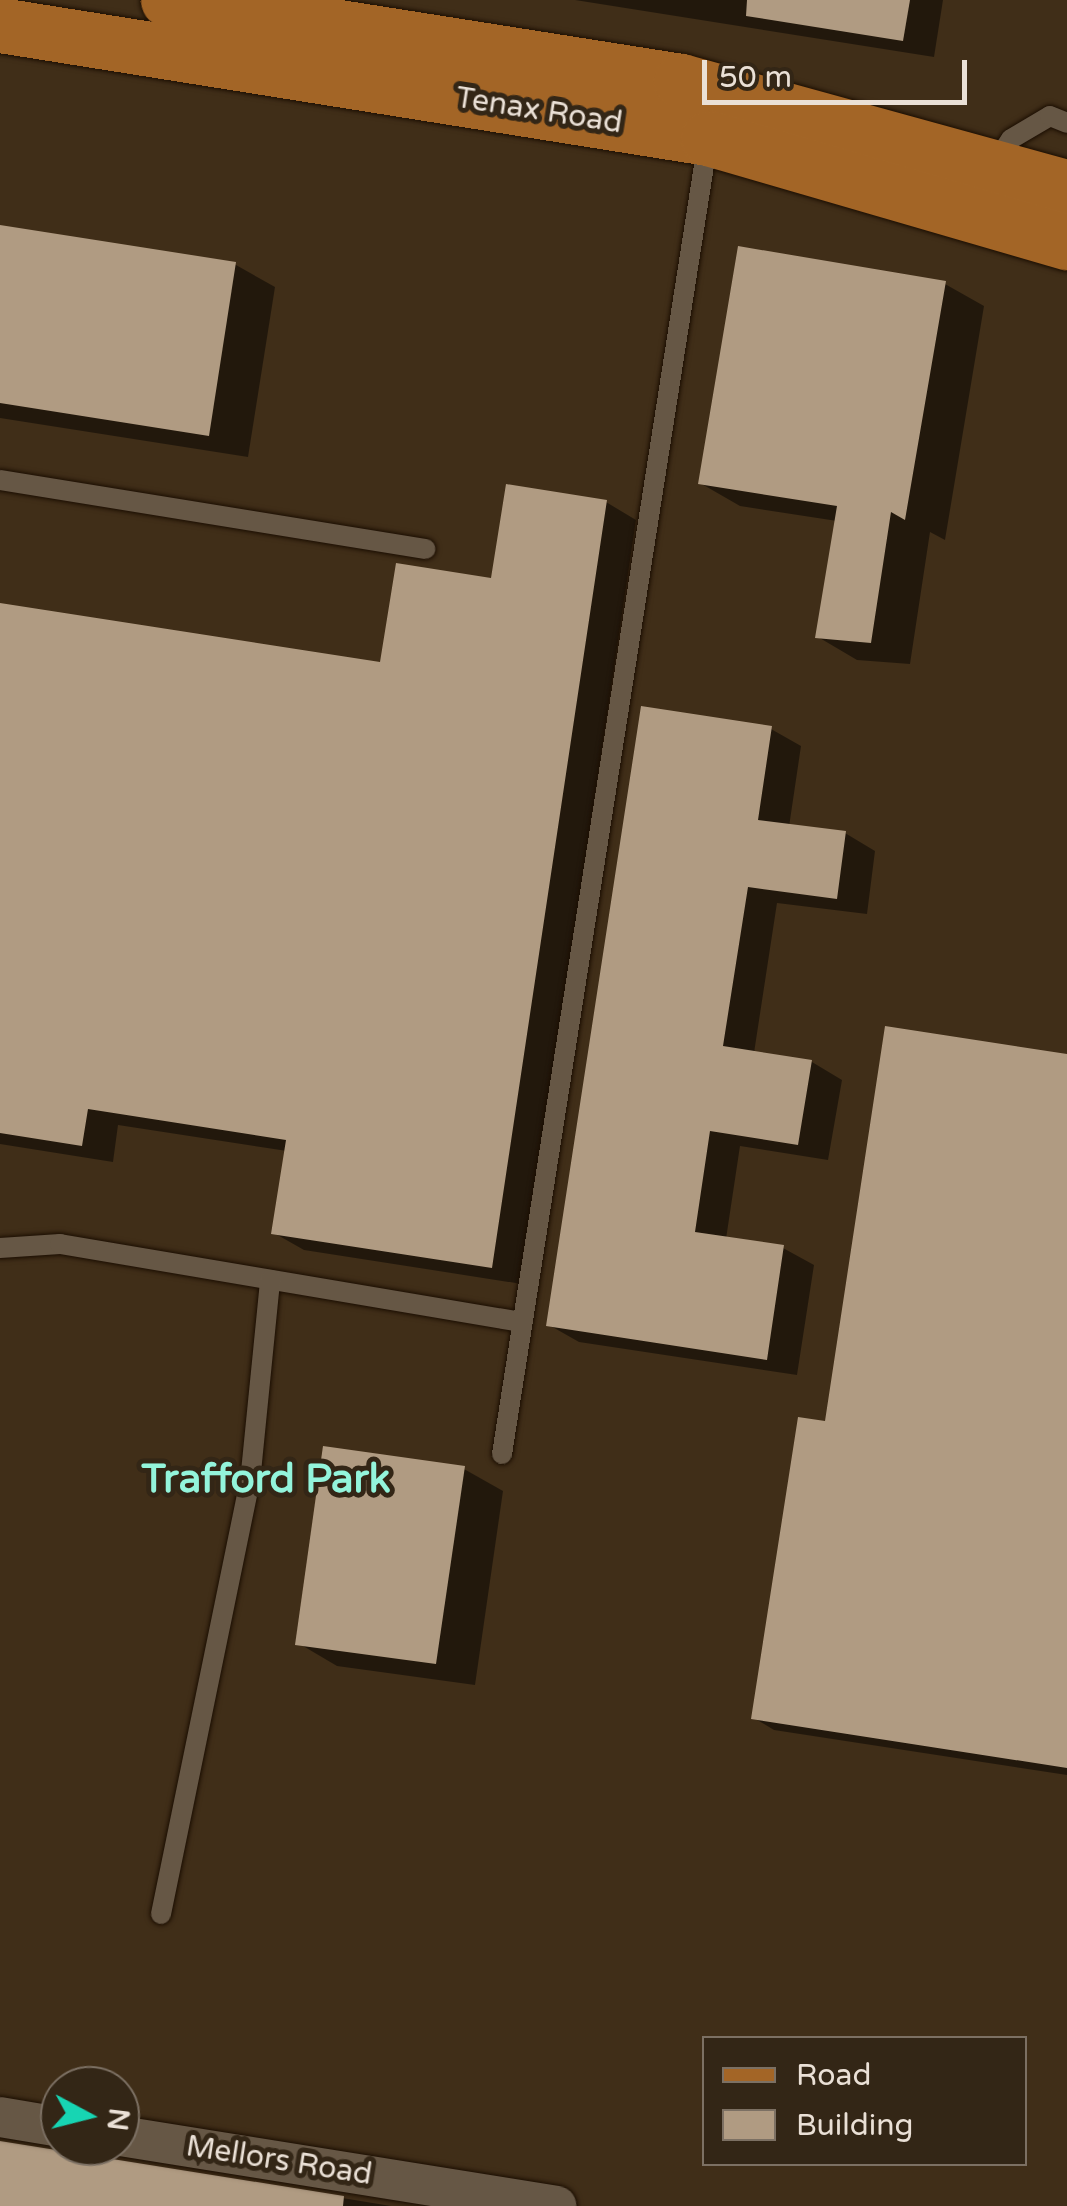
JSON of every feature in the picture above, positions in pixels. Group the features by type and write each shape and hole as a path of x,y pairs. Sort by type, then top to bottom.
{"main road":[{"name":"Tenax Road","path":"168,0 346,13 681,81 995,163 1067,186"},
{"name":"Tenax Road","path":"0,25 708,138 1067,242"}],"street":[{"path":"0,2117 40,2123"},
{"name":"Mellors Road","path":"140,2140 450,2198 556,2206"}],"lane":[{"path":"995,163 1011,139 1050,116 1067,123"},
{"path":"502,1454 708,138"},
{"path":"0,480 425,549"},
{"path":"0,1248 60,1244 522,1322"},
{"path":"161,1914 250,1482 270,1280"}],"shaded area":[{"path":"0,0 1067,0 1067,2206 0,2206"}],"building":[{"path":"747,0 910,0 903,41 746,16"},
{"path":"0,225 236,262 209,436 0,403"},
{"path":"738,246 946,281 905,520 891,512 871,643 815,638 837,506 698,484"},
{"path":"506,484 607,500 492,1268 271,1234 286,1140 88,1109 82,1146 0,1133 0,603 380,662 396,563 491,578"},
{"path":"641,706 772,726 758,820 846,831 837,899 748,887 723,1046 812,1060 798,1145 710,1131 695,1232 784,1245 767,1360 546,1326"},
{"path":"885,1026 1067,1054 1067,1768 751,1719 798,1417 825,1421"},
{"path":"323,1446 465,1466 436,1664 295,1645"},
{"path":"0,2141 40,2147 40,2166 140,2163 344,2196 343,2206 0,2206"}],"district":[{"name":"Trafford Park","path":"266,1479"}]}
